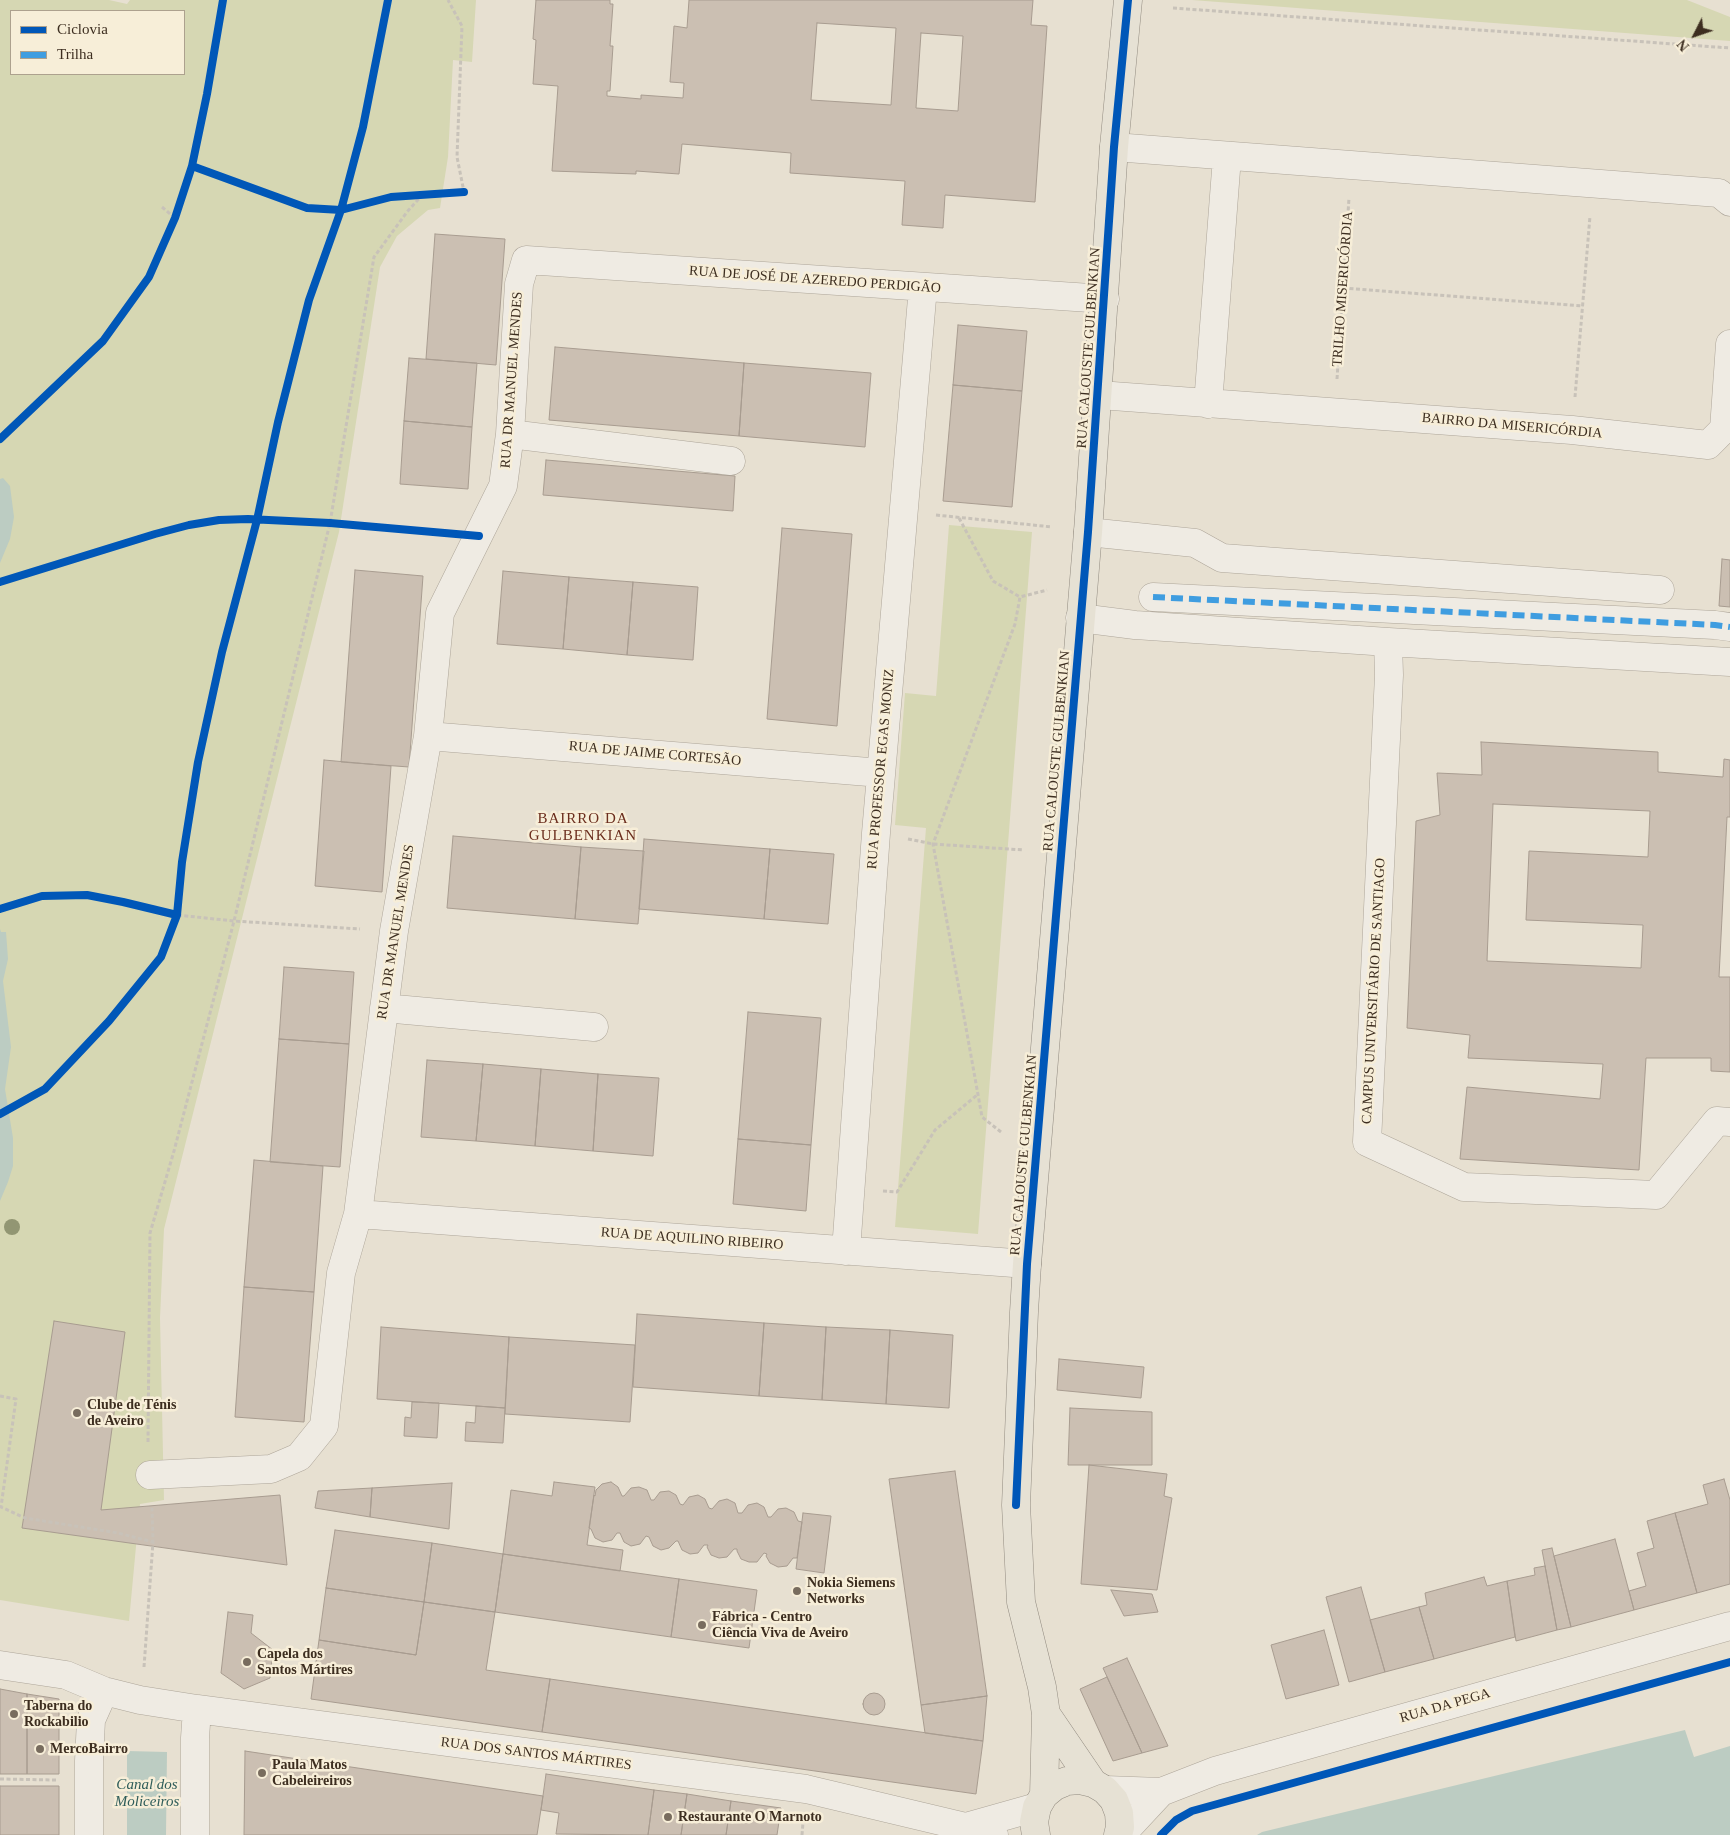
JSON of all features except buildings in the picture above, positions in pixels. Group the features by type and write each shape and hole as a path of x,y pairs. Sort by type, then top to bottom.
{"main road":[{"name":"RUA CALOUSTE GULBENKIAN","path":"1036,1835 1034,1822 1041,1801 1046,1714 1042,1687 1021,1602 1016,1504 1027,1264 1077,677 1114,147 1128,0"},
{"name":"RUA CALOUSTE GULBENKIAN","path":"1046,1714 1099,1787 1114,1800 1119,1813 1119,1835"},
{"path":"1041,1801 1055,1786 1067,1781 1080,1780 1099,1787"}],"street":[{"path":"1114,147 1593,185 1720,193 1730,202"},
{"path":"1208,404 1227,156"},
{"name":"RUA DE JOSÉ DE AZEREDO PERDIGÃO","path":"526,260 1104,300"},
{"name":"RUA DR MANUEL MENDES","path":"150,1475 271,1469 299,1457 324,1426 341,1273 358,1214 394,931 428,736 440,613 504,486 510,434 520,284 526,260"},
{"name":"RUA PROFESSOR EGAS MONIZ","path":"846,1250 876,833 923,287"},
{"name":"BAIRRO DA MISERICÓRDIA","path":"1098,395 1572,430 1708,445 1724,429 1730,344"},
{"path":"510,434 731,461"},
{"path":"1088,532 1195,543 1222,558 1660,590"},
{"path":"1154,597 1705,624 1730,627"},
{"path":"1080,618 1135,625 1730,662"},
{"name":"CAMPUS UNIVERSITÁRIO DE SANTIAGO","path":"1388,642 1388,704 1367,1142 1464,1187 1656,1196 1717,1121 1730,1122"},
{"name":"RUA DE JAIME CORTESÃO","path":"428,736 881,773"},
{"path":"384,1008 594,1028"},
{"name":"RUA DE AQUILINO RIBEIRO","path":"358,1214 1027,1264"},
{"name":"RUA DA PEGA","path":"1119,1835 1161,1792 1214,1771 1730,1626"},
{"name":"RUA DOS SANTOS MÁRTIRES","path":"0,1664 66,1675 104,1691 140,1700 197,1709 806,1789 966,1826 994,1835"},
{"path":"90,1835 89,1761 91,1720 104,1691"},
{"path":"195,1835 195,1738 197,1709"},
{"name":"RUA DA PEGA","path":"1099,1787 1161,1792"},
{"name":"RUA DOS SANTOS MÁRTIRES","path":"966,1826 1041,1801"}],"path":[{"path":"0,439 103,341 149,277 175,218 192,166 207,94 222,0"},
{"path":"0,1114 45,1089 109,1021 161,956 177,915 182,862 198,762 222,652 309,300 340,210 363,127 388,0"},
{"path":"192,166 308,208 340,210 391,197 464,192 458,157 462,26 448,0"},
{"path":"1174,8 1730,48"},
{"path":"1572,430 1593,185"},
{"path":"148,1440 150,1233 174,1151 234,922 330,523 374,257 407,212 423,194"},
{"path":"162,207 175,218"},
{"path":"1342,288 1583,306"},
{"path":"934,515 1052,527"},
{"path":"959,518 994,581 1020,597 1047,590"},
{"path":"0,582 189,525 219,520 330,523 479,536"},
{"path":"1001,1132 982,1117 933,844 1015,624 1020,597"},
{"path":"876,833 933,844 1024,850"},
{"path":"0,909 42,896 86,895 177,915 234,922 394,931"},
{"path":"881,1191 897,1192 935,1130 977,1095"},
{"path":"0,1396 16,1399 0,1506 25,1518 154,1542 144,1672"},
{"path":"0,1779 57,1780"}],"green space":[{"path":"0,0 109,0 127,4 130,0 476,0 472,62 453,60 448,157 440,208 428,210 397,236 380,267 339,532 164,1229 160,1318 164,1500 140,1504 129,1621 0,1600"},
{"path":"1192,0 1687,0 1730,17 1730,41"},
{"path":"949,525 1032,532 978,1234 895,1227 926,828 895,825 905,693 936,696"}],"water":[{"path":"3,478 10,486 14,517 10,539 0,563 0,479"},
{"path":"0,929 1,932 6,932 8,959 3,981 11,1047 5,1089 13,1138 13,1166 0,1201"},
{"path":"1685,1730 1694,1757 1730,1746 1730,1835 1257,1835 1262,1832"},
{"name":"Canal dos Moliceiros","path":"127,1751 167,1752 166,1835 127,1835"}],"marked path":[{"path":"1153,597 1730,627"}],"cycle path":[{"path":"0,439 103,341 149,277 175,218 192,166 207,94 223,0"},
{"path":"0,1114 45,1089 109,1021 161,957 177,915 182,862 198,762 222,652 257,520 278,422 309,300 341,210 363,127 388,0"},
{"path":"1016,1505 1027,1264 1088,532 1114,147 1128,0"},
{"path":"192,166 307,208 341,210 391,197 464,192"},
{"path":"0,582 155,534 189,525 219,520 248,519 330,523 479,536"},
{"path":"0,909 42,896 87,895 177,915"},
{"path":"1161,1835 1176,1820 1192,1811 1730,1662"}],"place":[{"name":"Clube de Ténis de Aveiro","path":"77,1413"},
{"name":"Nokia Siemens Networks","path":"797,1591"},
{"name":"Fábrica - Centro Ciência Viva de Aveiro","path":"702,1625"},
{"name":"Capela dos Santos Mártires","path":"247,1662"},
{"name":"Taberna do Rockabilio","path":"14,1714"},
{"name":"MercoBairro","path":"40,1749"},
{"name":"Paula Matos Cabeleireiros","path":"262,1773"},
{"name":"Restaurante O Marnoto","path":"668,1817"}],"district":[{"name":"BAIRRO DA GULBENKIAN","path":"583,828"}]}
